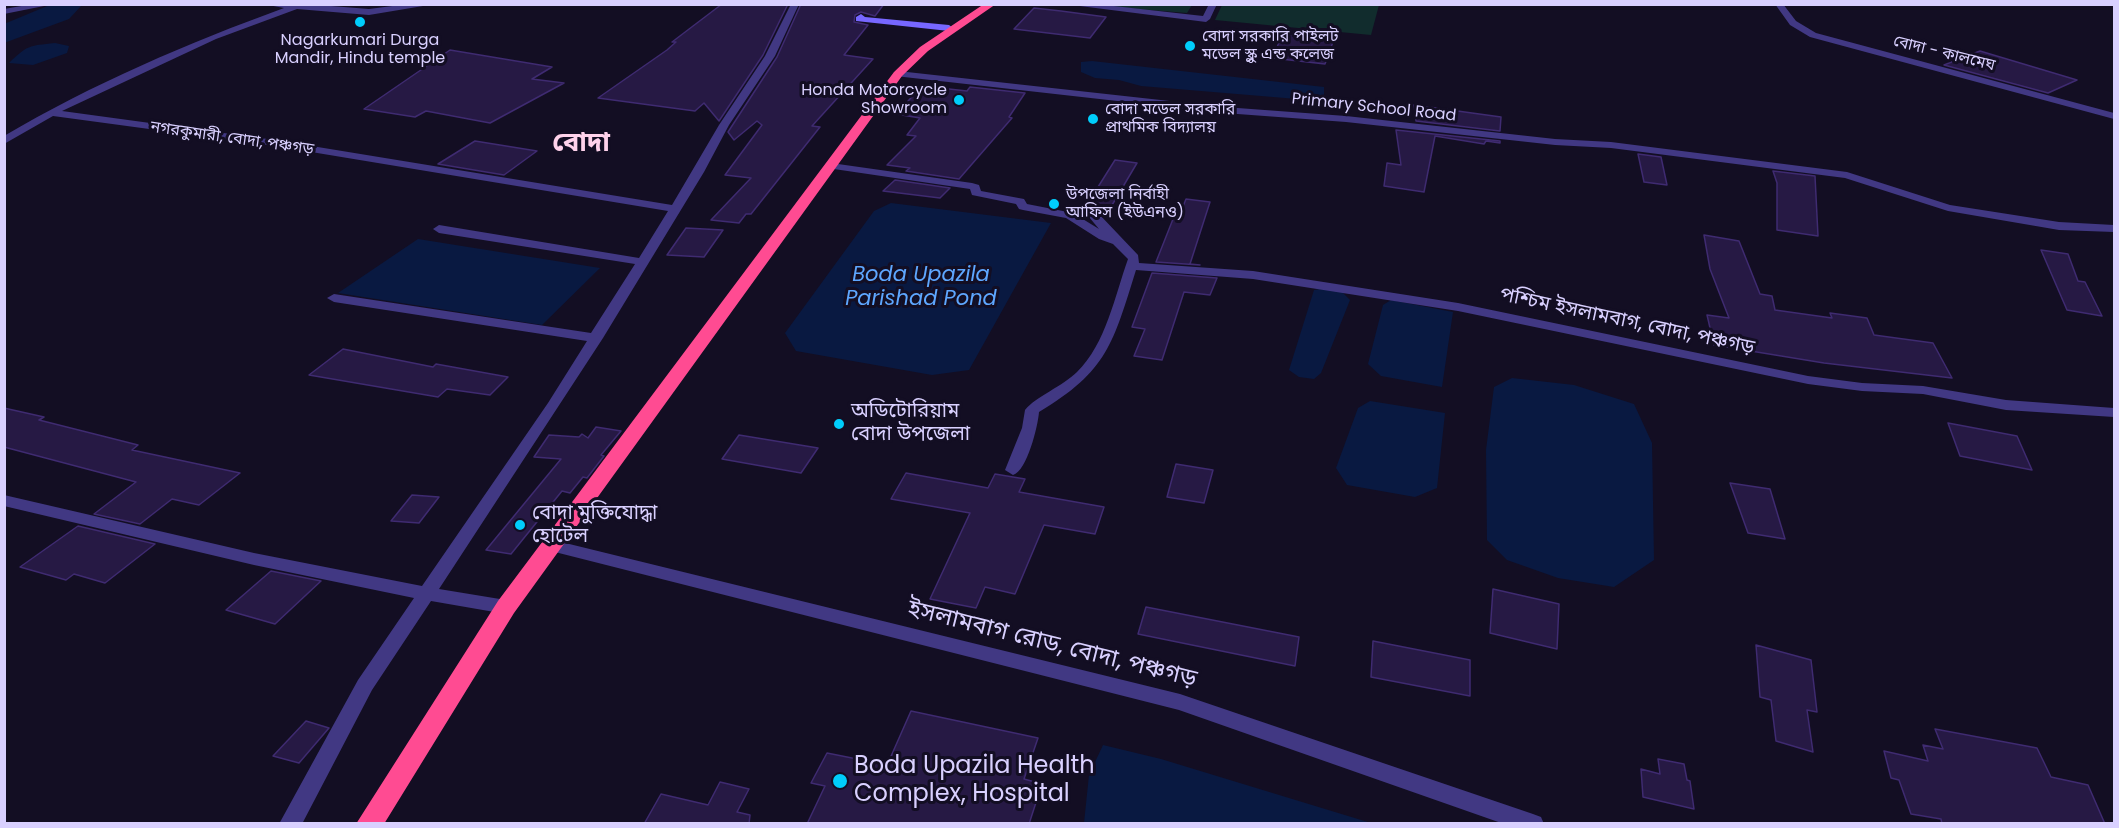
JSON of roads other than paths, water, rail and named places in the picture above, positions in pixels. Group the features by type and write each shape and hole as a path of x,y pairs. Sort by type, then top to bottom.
{"highway":[{"path":"369,824 506,606 549,545 898,74 924,49 991,4"}],"street":[{"path":"4,12 50,4"},
{"path":"267,4 369,12 431,4"},
{"path":"290,824 365,685 555,403 643,262 724,125 770,56 795,4"},
{"path":"1068,4 1206,19 1213,4"},
{"name":"বোদা - কালমেঘ","path":"1779,4 1787,21 1797,29 1813,35 2115,116"},
{"path":"4,141 51,113 213,38 294,7"},
{"path":"861,16 859,19 949,28"},
{"name":"Primary School Road","path":"898,74 1224,110 1346,119 1555,142 1611,145 1847,175 1948,208 2059,226 2115,229"},
{"name":"নগরকুমারী, বোদা, পঞ্চগড়","path":"51,113 276,143 406,167 674,209"},
{"path":"831,166 972,186 976,193 983,196 1020,201 1023,207 1069,215 1103,236 1121,242"},
{"path":"1013,470 1030,428 1032,410 1063,392 1089,368 1102,342 1134,258 1121,242 1103,228 1095,218"},
{"path":"439,228 643,262"},
{"name":"পশ্চিম ইসলামবাগ, বোদা, পঞ্চগড়","path":"1131,266 1253,275 1447,305 1808,380 1862,387 1923,390 2006,405 2115,414"},
{"path":"334,298 596,338"},
{"path":"4,500 245,558 425,594 506,606"},
{"name":"ইসলামবাগ রোড, বোদা, পঞ্চগড়","path":"549,545 1180,702 1533,824"}],"water":[{"path":"55,43 69,46 67,53 33,65 9,63 29,47"},
{"path":"1092,61 1324,87 1324,95 1320,100 1309,100 1141,86 1119,80 1095,78 1081,72 1081,62"},
{"name":"Boda Upazila Parishad Pond","path":"891,203 1051,223 969,370 932,375 796,351 785,333 874,211"},
{"path":"418,239 600,268 542,325 338,293"},
{"path":"1324,288 1342,292 1350,300 1321,373 1314,379 1299,377 1289,370 1314,290"},
{"path":"1391,300 1453,312 1442,387 1381,376 1368,364 1383,305"},
{"path":"1512,378 1574,385 1634,404 1652,443 1654,560 1614,587 1558,578 1507,560 1487,540 1486,450 1494,387"},
{"path":"1370,401 1445,413 1437,488 1415,497 1347,485 1336,468 1358,408"},
{"path":"1103,745 1161,759 1371,823 1084,823 1089,775"}],"waterway":[{"path":"4,34 59,13 70,4"}],"place":[{"name":"Nagarkumari Durga Mandir, Hindu temple","path":"360,22"},
{"name":"বোদা সরকারি পাইলট মডেল স্কুল এন্ড কলেজ","path":"1190,46"},
{"name":"Honda Motorcycle Showroom","path":"959,100"},
{"name":"বোদা মডেল সরকারি প্রাথমিক বিদ্যালয়","path":"1093,119"},
{"name":"উপজেলা নির্বাহী আফিস (ইউএনও)","path":"1054,204"},
{"name":"অডিটোরিয়াম বোদা উপজেলা","path":"839,424"},
{"name":"বোদা মুক্তিযোদ্ধা হোটেল","path":"520,525"},
{"name":"Boda Upazila Health Complex, Hospital","path":"840,781"}],"district":[{"name":"বোদা","path":"581,144"}]}
